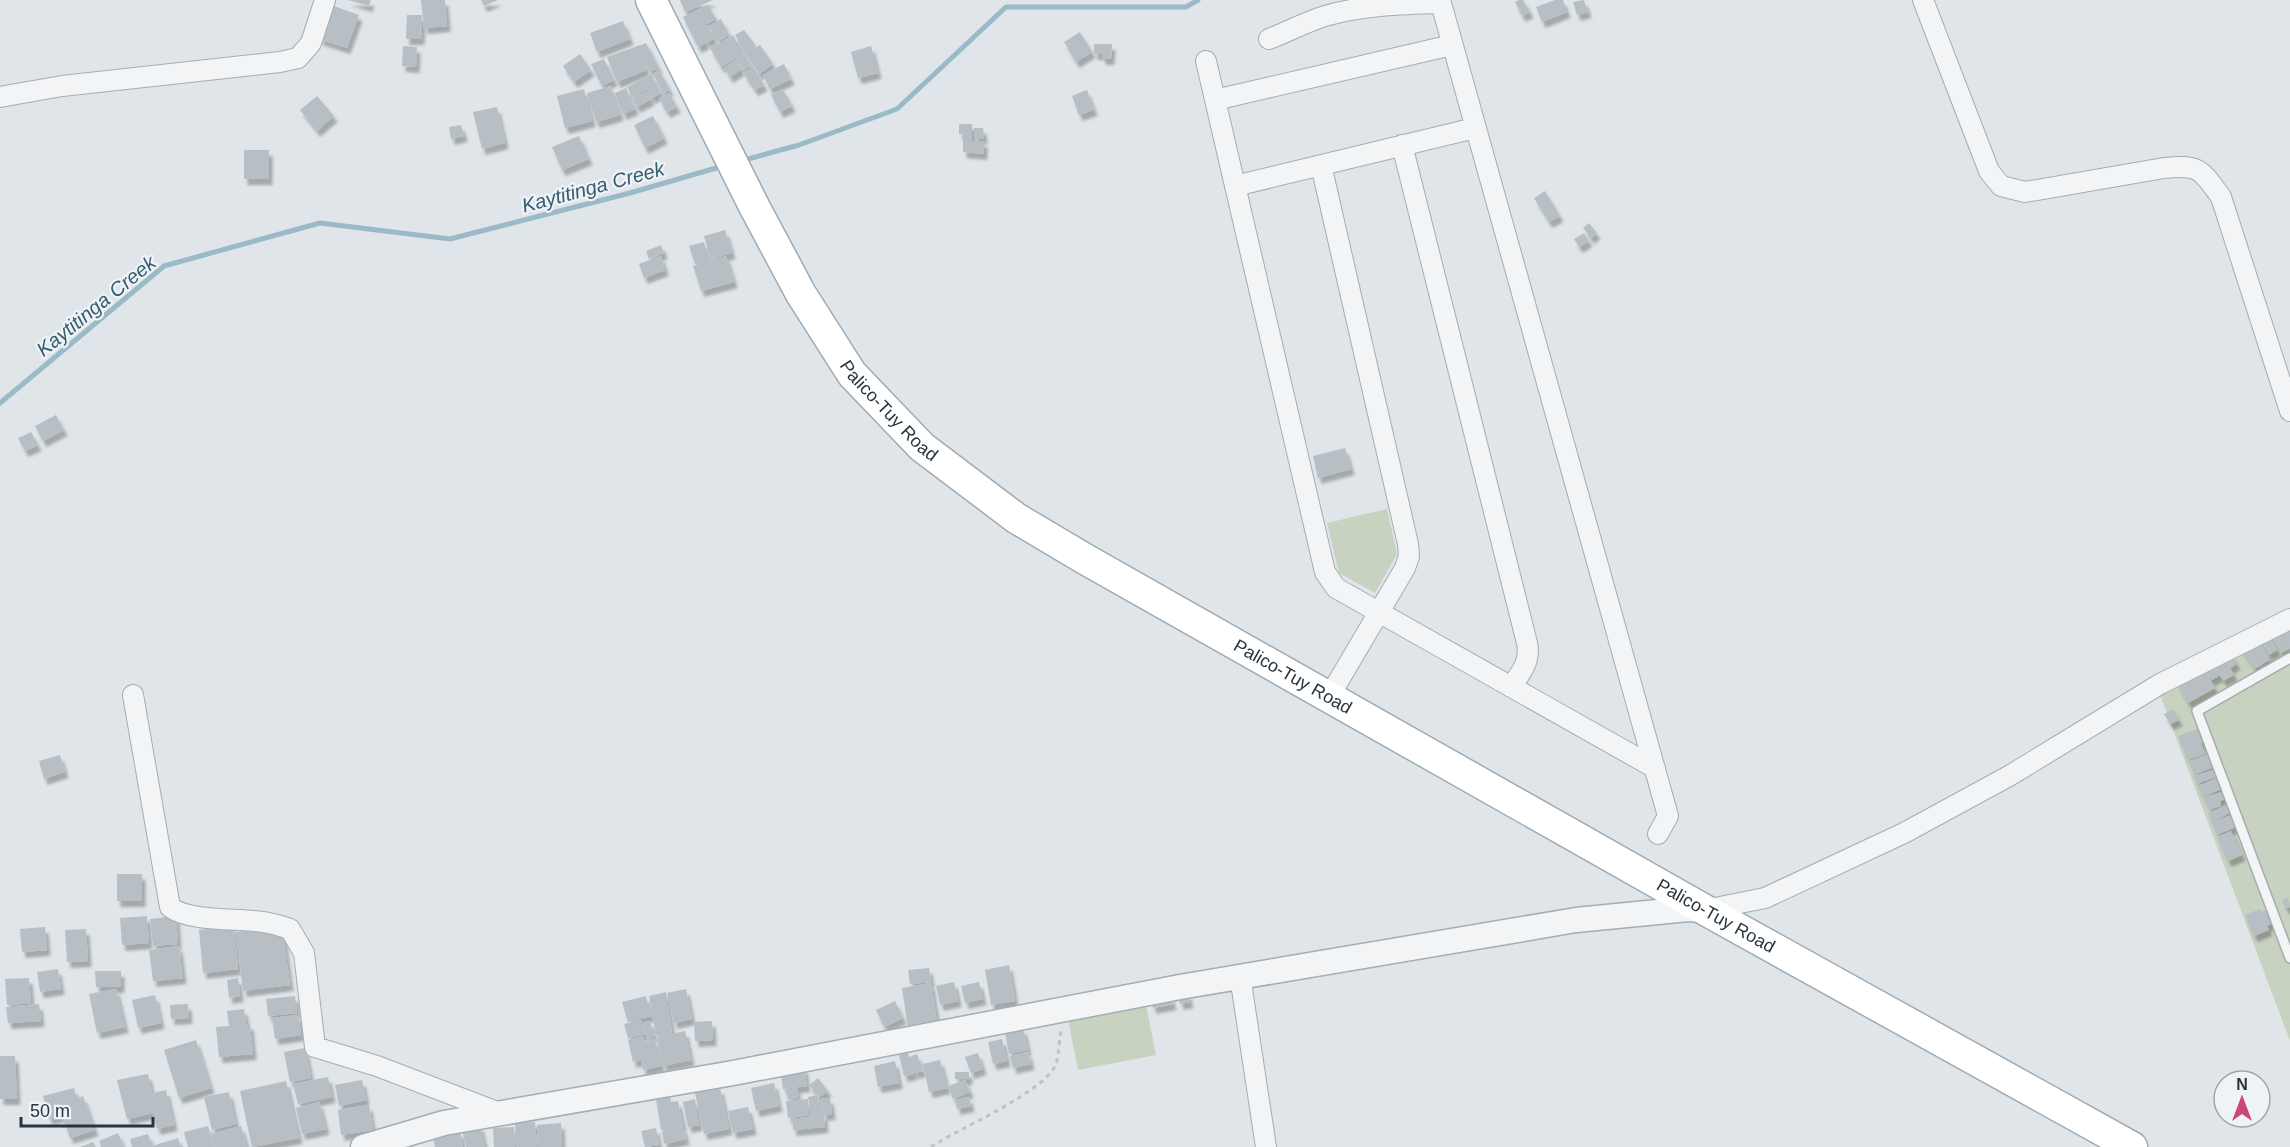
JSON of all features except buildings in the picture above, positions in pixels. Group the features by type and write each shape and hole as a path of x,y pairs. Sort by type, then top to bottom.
{"main road":[{"name":"Palico-Tuy Road","path":"651,0 755,208 801,294 852,374 922,447 1016,518 1705,910 2132,1147"}],"street":[{"path":"0,97 62,86 280,62 298,58 311,43 325,0"},
{"path":"1923,0 1989,171 2001,186 2025,192 2164,168 2184,166 2202,171 2221,198 2290,411"},
{"path":"1269,39 1324,16 1351,10 1381,5 1440,3 1668,816 1658,834"},
{"path":"1215,100 1452,45"},
{"path":"1206,61 1325,572 1330,582 1336,588 1655,768"},
{"path":"1235,186 1475,128"},
{"path":"1402,146 1529,652 1526,666 1511,687"},
{"path":"1320,165 1409,556 1405,568 1329,697"},
{"path":"363,1147 444,1123 733,1072 1240,976 1576,920 1688,909 1705,910 1765,898 1904,833 2010,776 2160,684 2290,619"},
{"path":"133,695 170,907 190,915 265,922 290,929 304,952 315,1047 377,1066 500,1113"},
{"path":"1240,976 1266,1147"}],"lane":[{"path":"2290,658 2197,711 2290,958"},
{"path":"2280,932 2290,928"}],"path":[{"path":"931,1147 1026,1093 1048,1074 1056,1064 1064,1009"}],"green space":[{"path":"1387,509 1397,554 1375,593 1339,573 1327,523"},
{"path":"2290,619 2290,1041 2159,692"},
{"path":"1146,1005 1156,1055 1078,1070 1068,1019"}],"waterway":[{"name":"Kaytitinga Creek","path":"741,161 799,145 897,109 1006,7 1186,7 1198,0"},
{"name":"Kaytitinga Creek","path":"0,403 164,266 320,223 450,239 630,193 723,166"}]}
